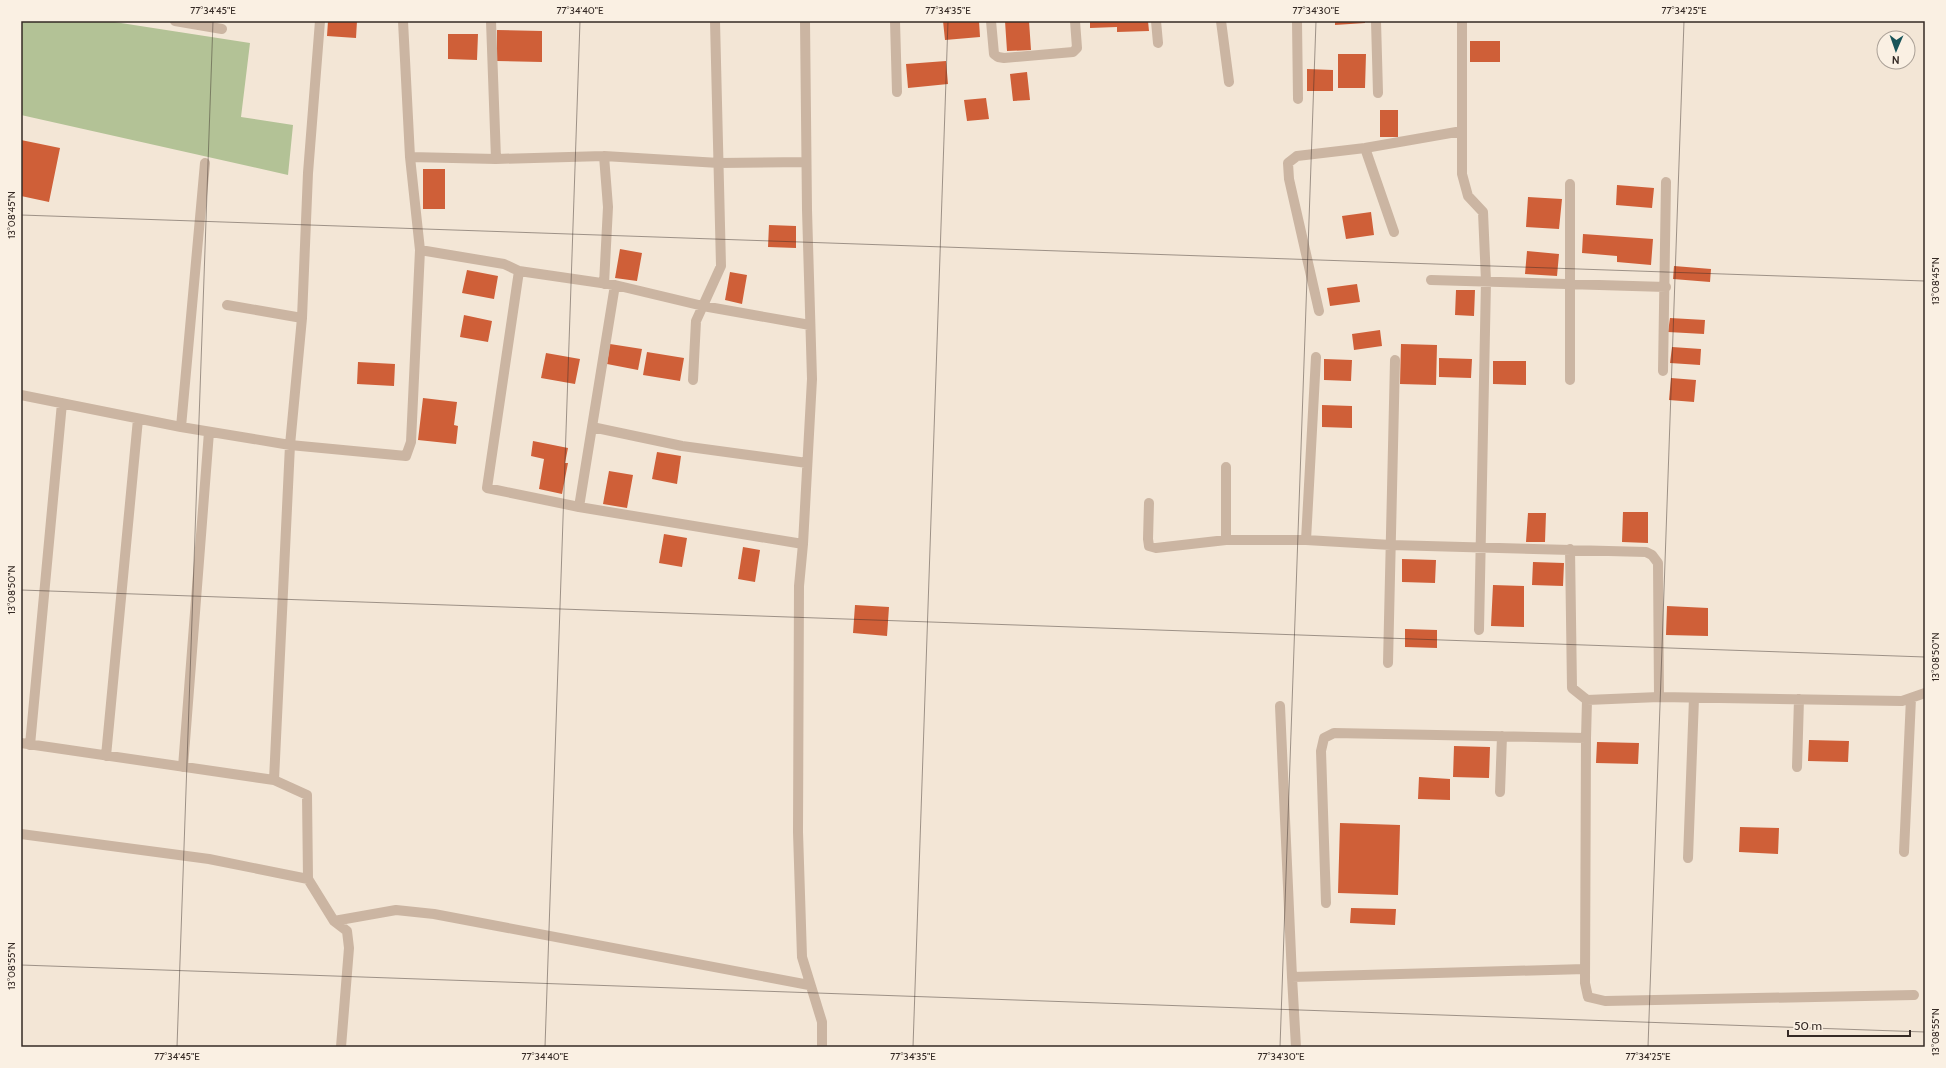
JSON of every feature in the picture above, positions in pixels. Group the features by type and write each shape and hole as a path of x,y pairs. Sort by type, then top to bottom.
{"street":[{"path":"175,21 222,29"},
{"path":"274,780 290,445 302,318 308,173 320,21"},
{"path":"21,395 181,428 290,445 406,456 411,442 420,250 410,157 403,21"},
{"path":"491,21 496,159"},
{"path":"693,380 696,321 721,266 715,21"},
{"path":"805,21 806,162 812,379 803,544 799,586 798,832 802,957 809,985 822,1022 822,1047"},
{"path":"895,21 897,92"},
{"path":"991,21 994,54 998,57 1004,58 1073,52 1077,48 1075,21"},
{"path":"1156,21 1158,43"},
{"path":"1221,21 1229,82"},
{"path":"1297,21 1298,99"},
{"path":"1376,21 1378,93"},
{"path":"1462,21 1462,174 1468,196 1483,212 1486,281 1479,630"},
{"path":"1319,311 1289,179 1288,163 1297,156 1365,148 1462,131"},
{"path":"1365,148 1394,232"},
{"path":"410,157 496,159 604,156 719,163 806,162"},
{"path":"604,156 608,208 604,284"},
{"path":"181,428 205,163"},
{"path":"1663,371 1666,287 1666,182"},
{"path":"1570,184 1570,380"},
{"path":"420,250 504,264 519,271 615,285 703,306 810,324"},
{"path":"519,271 487,488 579,507 803,544"},
{"path":"1431,280 1666,287"},
{"path":"579,507 615,285"},
{"path":"227,305 302,318"},
{"path":"1306,540 1316,357"},
{"path":"1388,663 1395,360"},
{"path":"62,403 25,744 274,780 307,795 308,879 334,921 347,931 349,948 341,1047"},
{"path":"106,756 138,419"},
{"path":"592,427 682,446 807,463"},
{"path":"183,767 210,432"},
{"path":"1226,467 1226,540"},
{"path":"1149,503 1149,546 1162,548 1226,540 1306,540 1391,545 1646,552 1656,558 1658,569 1659,697"},
{"path":"1570,549 1572,688 1587,700 1659,697 1902,701 1925,693"},
{"path":"1688,858 1694,698"},
{"path":"1904,852 1911,698"},
{"path":"1797,767 1799,699"},
{"path":"1587,700 1585,983 1588,997 1605,1001 1914,995"},
{"path":"1280,706 1296,1047"},
{"path":"1326,903 1321,751 1324,738 1334,733 1586,738"},
{"path":"1500,792 1502,736"},
{"path":"21,834 209,859 308,879"},
{"path":"334,921 396,910 434,914 809,985"},
{"path":"1292,977 1585,969"}],"green space":[{"path":"21,21 108,21 250,43 241,117 293,125 288,175 21,115"}],"building":[{"path":"328,21 357,21 356,38 327,36"},
{"path":"943,21 979,21 980,37 945,40"},
{"path":"1005,21 1029,21 1031,50 1007,51"},
{"path":"1090,21 1148,21 1149,31 1117,32 1117,27 1090,28"},
{"path":"1335,21 1365,21 1365,23 1335,25"},
{"path":"497,30 542,31 542,62 497,61"},
{"path":"448,34 478,34 477,60 448,59"},
{"path":"1470,41 1500,41 1500,62 1470,62"},
{"path":"1338,54 1366,54 1365,88 1338,88"},
{"path":"946,61 948,84 908,88 906,64"},
{"path":"1307,69 1333,70 1333,91 1307,91"},
{"path":"1027,72 1030,100 1013,101 1010,74"},
{"path":"986,98 989,119 967,121 964,100"},
{"path":"1380,110 1398,110 1398,137 1380,137"},
{"path":"21,140 60,148 49,202 21,196"},
{"path":"423,169 445,169 445,209 423,209"},
{"path":"1617,185 1654,188 1652,208 1616,205"},
{"path":"1528,197 1562,199 1559,229 1526,227"},
{"path":"1371,212 1374,235 1346,239 1342,216"},
{"path":"769,225 796,226 796,248 768,247"},
{"path":"1583,234 1653,239 1651,265 1617,262 1617,256 1582,253"},
{"path":"620,249 642,253 637,281 615,278"},
{"path":"1527,251 1559,254 1557,276 1525,274"},
{"path":"1674,266 1711,269 1710,282 1673,279"},
{"path":"467,270 498,276 494,299 462,293"},
{"path":"730,272 747,275 742,304 725,300"},
{"path":"1357,284 1360,302 1330,306 1327,288"},
{"path":"1456,290 1475,290 1474,316 1455,315"},
{"path":"464,315 492,321 488,342 460,337"},
{"path":"1670,318 1705,320 1704,334 1668,332"},
{"path":"1380,330 1382,346 1354,350 1352,334"},
{"path":"610,344 642,349 638,370 607,364"},
{"path":"1401,344 1437,345 1436,385 1400,384"},
{"path":"1672,347 1701,349 1700,365 1670,363"},
{"path":"647,352 684,358 680,381 643,375"},
{"path":"546,353 580,359 575,384 541,378"},
{"path":"1439,358 1472,359 1471,378 1439,377"},
{"path":"1324,359 1352,360 1351,381 1324,380"},
{"path":"1493,361 1526,361 1526,385 1493,384"},
{"path":"358,362 395,364 394,386 357,384"},
{"path":"1671,378 1696,380 1694,402 1669,400"},
{"path":"423,398 457,402 454,425 458,426 456,444 418,440"},
{"path":"1322,405 1352,406 1352,428 1322,427"},
{"path":"533,441 568,448 565,463 568,463 562,494 539,489 544,459 531,456"},
{"path":"657,452 681,456 677,484 652,479"},
{"path":"609,471 633,475 627,508 603,504"},
{"path":"1623,512 1648,512 1648,543 1622,542"},
{"path":"1528,513 1546,513 1545,542 1526,542"},
{"path":"664,534 687,538 682,567 659,563"},
{"path":"743,547 760,550 755,582 738,579"},
{"path":"1402,559 1436,560 1435,583 1402,582"},
{"path":"1533,562 1564,563 1563,586 1532,585"},
{"path":"1493,585 1524,586 1524,627 1491,626"},
{"path":"855,605 889,607 887,636 853,633"},
{"path":"1667,606 1708,608 1708,636 1666,635"},
{"path":"1405,629 1437,630 1437,648 1405,647"},
{"path":"1809,740 1849,741 1848,762 1808,761"},
{"path":"1597,742 1639,743 1638,764 1596,763"},
{"path":"1454,746 1490,747 1489,778 1453,777"},
{"path":"1419,777 1450,779 1450,800 1418,799"},
{"path":"1340,823 1400,825 1398,895 1338,893"},
{"path":"1740,827 1779,828 1778,854 1739,852"},
{"path":"1351,908 1396,909 1395,925 1350,923"}]}
